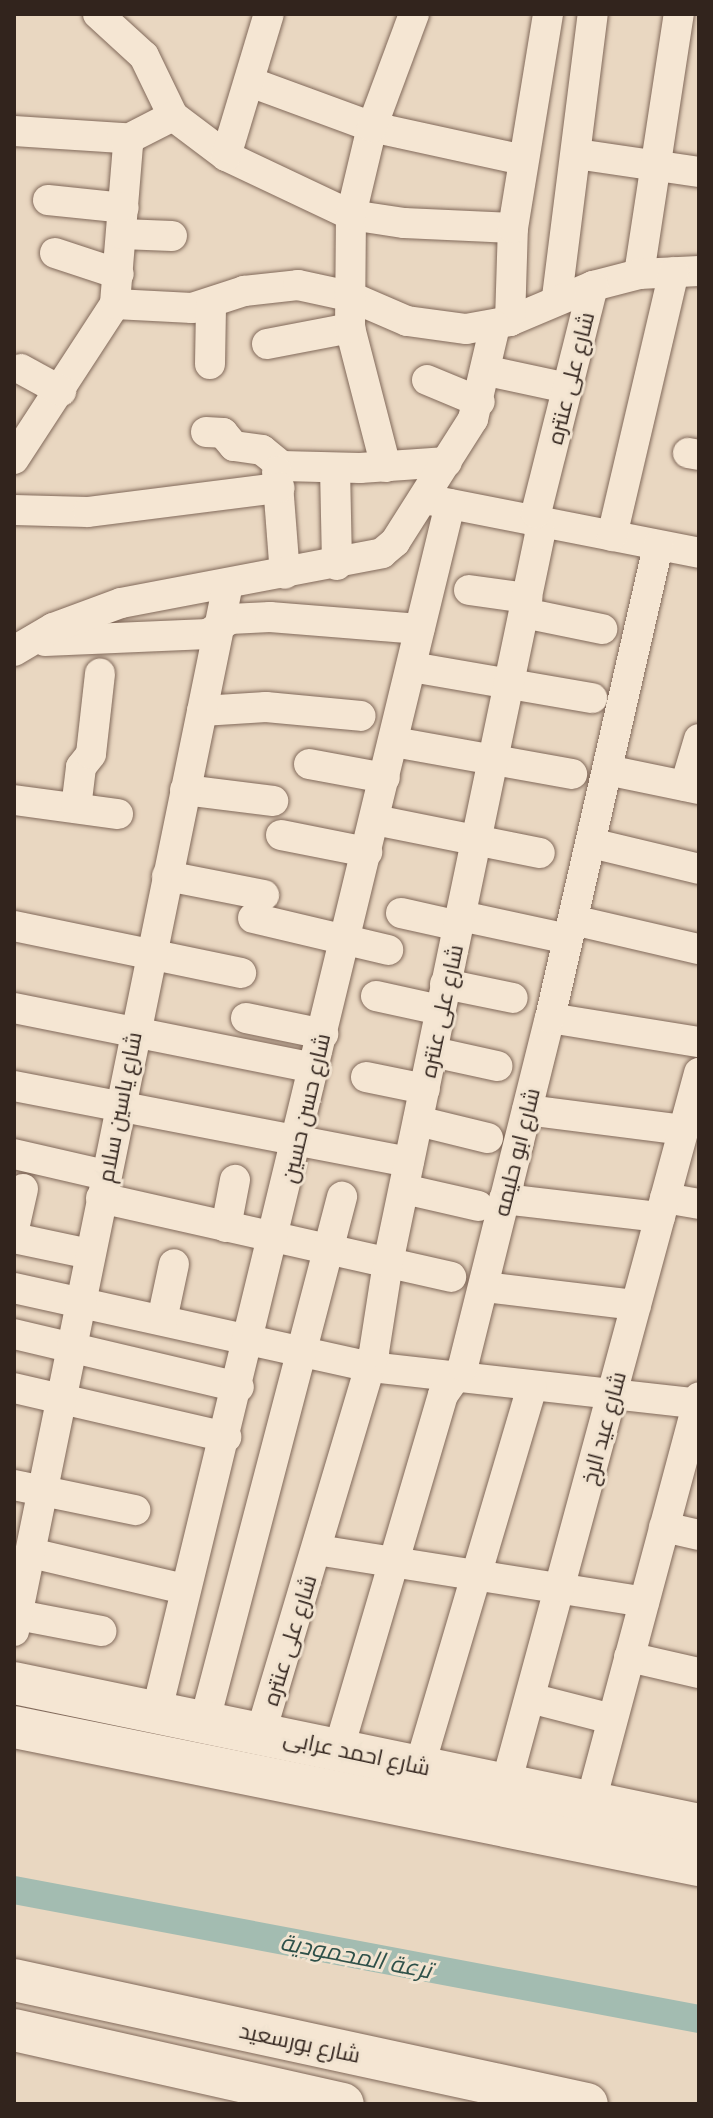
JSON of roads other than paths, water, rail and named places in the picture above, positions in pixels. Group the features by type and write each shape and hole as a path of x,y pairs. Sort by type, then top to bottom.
{"main road":[{"name":"شارع احمد عرابى","path":"14,1683 591,1801 696,1815"},
{"name":"شارع احمد عرابى","path":"14,1727 699,1865"},
{"name":"شارع بورسعيد","path":"14,1980 587,2104"},
{"path":"14,2030 230,2091 343,2104"}],"street":[{"path":"98,14 144,56 173,116 226,156 351,215 513,228"},
{"path":"226,156 269,14"},
{"path":"386,467 350,328 351,215 372,127 414,14"},
{"path":"20,647 100,608 337,565 389,548 437,501 447,462 480,402 502,323 523,160 548,14"},
{"path":"557,297 593,14"},
{"path":"639,274 679,14"},
{"path":"250,82 372,127 523,160"},
{"path":"14,131 126,140 173,116"},
{"path":"14,459 115,304 123,221 126,140"},
{"path":"577,154 699,172"},
{"path":"48,200 172,236"},
{"path":"55,253 119,274"},
{"path":"115,304 211,304 271,286 324,288 436,327 502,323 557,297 593,286 639,274 687,272 612,536"},
{"name":"شارع على عنتره","path":"261,1732 371,1367 388,1263 442,997 478,841 526,606 540,534 538,522 593,286"},
{"path":"210,364 211,304"},
{"path":"267,344 350,328"},
{"path":"21,369 61,391"},
{"path":"488,371 567,388"},
{"path":"427,380 480,402"},
{"path":"206,432 223,433 234,446 262,450 278,476 285,574"},
{"path":"14,510 88,512 335,468 447,462"},
{"path":"335,468 337,565"},
{"path":"437,501 699,553"},
{"name":"شارع حسن حسين","path":"157,1710 185,1589 251,1338 412,667 437,501"},
{"name":"شارع ابو حليمه","path":"339,1748 397,1563 443,1395 463,1366 484,1287 491,1203 527,1110 658,545"},
{"name":"شارع ياسين سلام","path":"16,1623 31,1553 28,1488 61,1399 228,584"},
{"path":"469,590 602,629"},
{"path":"20,647 205,634 230,619 270,617 420,629"},
{"path":"412,667 592,698"},
{"path":"76,808 81,767 91,754 100,674"},
{"path":"202,711 266,707 361,716"},
{"path":"607,770 692,787 699,739"},
{"path":"394,742 572,774"},
{"path":"309,764 385,778"},
{"path":"185,790 273,801"},
{"path":"14,800 118,814"},
{"path":"375,820 540,853"},
{"path":"281,835 367,852"},
{"path":"591,843 699,869"},
{"path":"167,876 346,940 388,950"},
{"path":"401,913 571,930 699,949"},
{"path":"14,926 241,973"},
{"path":"376,996 513,998"},
{"path":"14,1008 314,1068"},
{"path":"246,1018 323,1034"},
{"path":"550,1018 699,1042"},
{"path":"433,1052 497,1066"},
{"name":"شارع عيد الرخ","path":"506,1784 699,1073"},
{"path":"366,1077 425,1089"},
{"path":"14,1086 298,1139 491,1203 662,1207 699,1204"},
{"path":"527,1110 683,1130"},
{"path":"418,1121 488,1138"},
{"path":"14,1154 226,1227 451,1277"},
{"path":"226,1227 235,1180"},
{"path":"14,1229 23,1189"},
{"path":"205,1720 305,1352 342,1197"},
{"path":"14,1238 90,1254"},
{"path":"162,1320 174,1264"},
{"path":"484,1287 636,1305"},
{"path":"14,1288 371,1367 454,1379 698,1402 591,1801"},
{"path":"14,1334 239,1387"},
{"path":"420,1765 532,1387"},
{"path":"14,1388 226,1437"},
{"path":"28,1488 135,1510"},
{"path":"664,1527 699,1535"},
{"path":"317,1550 644,1602"},
{"path":"31,1553 185,1589"},
{"path":"16,1623 101,1631"},
{"path":"629,1657 699,1673"},
{"path":"530,1698 612,1719"}],"waterway":[{"name":"ترعة المحمودية","path":"14,1890 699,2019"}]}
